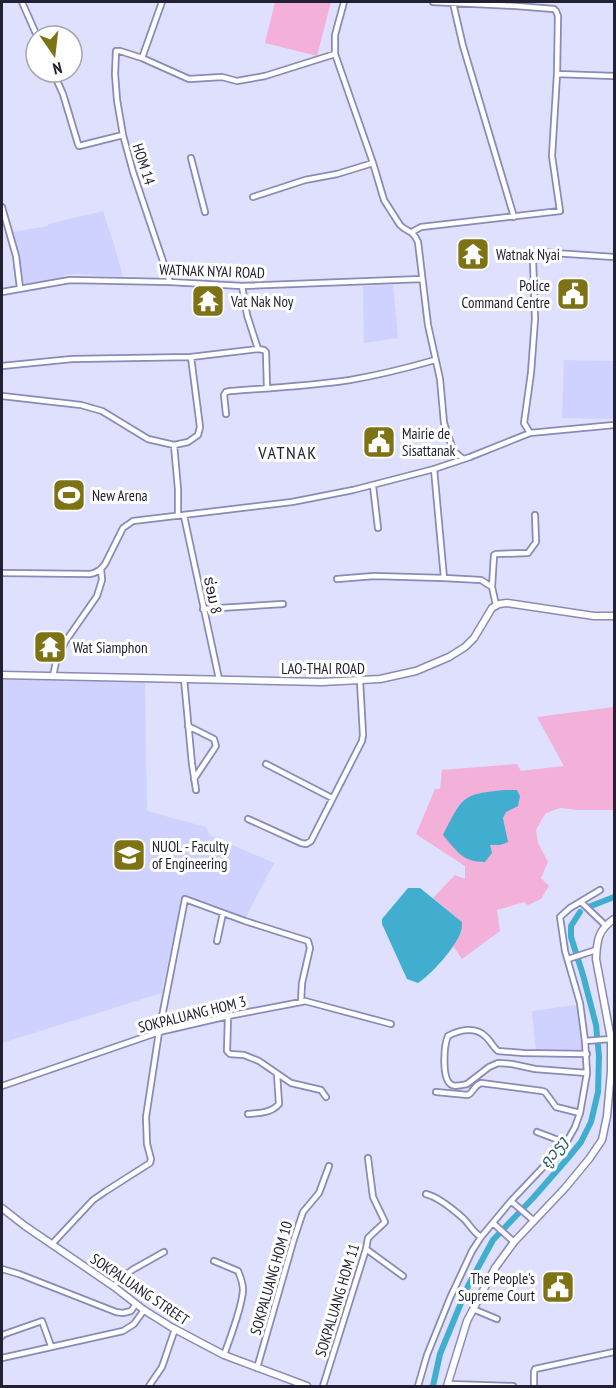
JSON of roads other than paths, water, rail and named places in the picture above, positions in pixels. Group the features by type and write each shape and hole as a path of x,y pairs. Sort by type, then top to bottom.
{"street":[{"path":"22,2 32,24"},
{"path":"162,2 142,58 189,79 222,78 241,81 265,76 334,54"},
{"path":"344,2 335,35 334,54 384,200 400,225 412,232 423,257 422,279 428,325 440,379 444,423 449,441 455,452 463,459"},
{"path":"412,232 421,227 560,211 552,156 557,74 558,16 556,11 517,4 433,2"},
{"path":"453,3 463,46 514,217"},
{"name":"HOM 14","path":"142,58 116,51 117,100 133,172 170,282"},
{"path":"557,74 615,75"},
{"path":"58,84 79,146 123,135"},
{"path":"191,158 205,212"},
{"path":"253,197 305,180 337,174 373,163"},
{"path":"2,207 16,256 20,288"},
{"path":"530,433 524,423 535,319 532,254 539,252 615,257"},
{"name":"WATNAK NYAI ROAD","path":"2,292 70,279 242,286 422,279"},
{"path":"242,286 247,315 258,349"},
{"path":"2,366 72,359 191,357 258,349 266,352 267,388"},
{"path":"2,396 93,408 102,411 148,439 174,445 188,442 198,435 200,427 191,357"},
{"path":"226,414 224,395 226,392 286,388 348,380 388,373 435,360"},
{"path":"2,573 90,574 102,568 123,528 133,521 292,502 373,486 434,469 530,433 615,425"},
{"name":"ຮ່ອມ 8","path":"174,445 181,516 219,679"},
{"path":"434,469 444,578"},
{"path":"373,486 378,528"},
{"path":"535,515 536,543 528,553 494,555 492,587 496,605 507,603 594,616 615,616"},
{"path":"53,676 65,642 97,596 102,580 102,568"},
{"path":"337,579 374,576 444,578 482,580 492,587"},
{"path":"203,609 283,604"},
{"name":"LAO-THAI ROAD","path":"2,675 321,682 380,679 410,673 449,657 465,647 474,638 496,605"},
{"path":"184,679 196,790"},
{"path":"248,819 306,844 311,841 362,741 360,681"},
{"path":"188,726 214,739 216,743 194,779"},
{"path":"266,764 332,798"},
{"path":"418,1386 427,1355 450,1298 465,1264 481,1237 566,1143 575,1127 580,1113 587,1073 587,1054 580,1003 570,958 565,951 560,917 570,908 600,890"},
{"path":"52,1244 93,1200 150,1163 146,1117 159,1032 185,899 308,941 310,948 302,983 302,1002"},
{"path":"581,902 605,925"},
{"path":"217,941 223,913"},
{"path":"513,1386 447,1385 467,1321 512,1240 589,1159 602,1140 607,1116 612,1039 593,951 605,925 615,919"},
{"path":"570,958 593,951"},
{"name":"SOKPALUANG HOM 3","path":"2,1086 159,1032 305,1001 392,1024"},
{"path":"228,1016 227,1051 230,1054 244,1054 259,1061 291,1083 321,1090 326,1097"},
{"path":"587,1054 498,1051 484,1035 470,1030 448,1036 445,1049 446,1073 448,1083 452,1085 466,1084 498,1063 535,1069 587,1073"},
{"path":"586,1041 612,1039"},
{"path":"248,1114 270,1111 279,1104 277,1074"},
{"path":"435,1092 468,1095 471,1094 476,1084 481,1083 531,1089 545,1092 556,1107 580,1113"},
{"path":"537,1132 566,1143"},
{"name":"SOKPALUANG HOM 11","path":"323,1386 368,1238 384,1222 373,1197 368,1158"},
{"name":"SOKPALUANG HOM 10","path":"257,1368 303,1212 319,1193 329,1166"},
{"path":"426,1194 433,1196 464,1219 481,1237"},
{"path":"512,1202 532,1219"},
{"name":"SOKPALUANG STREET","path":"2,1208 144,1310 175,1329 224,1355 307,1386"},
{"path":"495,1224 512,1240"},
{"path":"366,1249 403,1276"},
{"path":"113,1286 132,1270 164,1252"},
{"path":"213,1262 238,1271 243,1281 241,1302 224,1355"},
{"path":"2,1269 116,1312 131,1311 136,1304"},
{"path":"473,1309 497,1319"},
{"path":"2,1358 123,1331 134,1324 144,1310"},
{"path":"2,1335 42,1321 51,1346"},
{"path":"150,1386 162,1367 175,1329"},
{"path":"534,1386 535,1369 615,1352"}],"waterway":[{"name":"ຄູວຽງ","path":"591,906 614,897"},
{"name":"ຄູວຽງ","path":"433,1386 440,1354 468,1286 493,1240 568,1158 581,1142 591,1122 598,1092 599,1056 596,1025 571,937 571,926 580,912"}],"place":[{"name":"Watnak Nyai","path":"473,254"},
{"name":"Police Command Centre","path":"573,294"},
{"name":"Vat Nak Noy","path":"208,301"},
{"name":"Mairie de Sisattanak","path":"379,442"},
{"name":"New Arena","path":"69,495"},
{"name":"Wat Siamphon","path":"50,647"},
{"name":"NUOL - Faculty of Engineering","path":"129,855"},
{"name":"The People's Supreme Court","path":"558,1287"}],"district":[{"name":"VATNAK","path":"288,452"}]}
